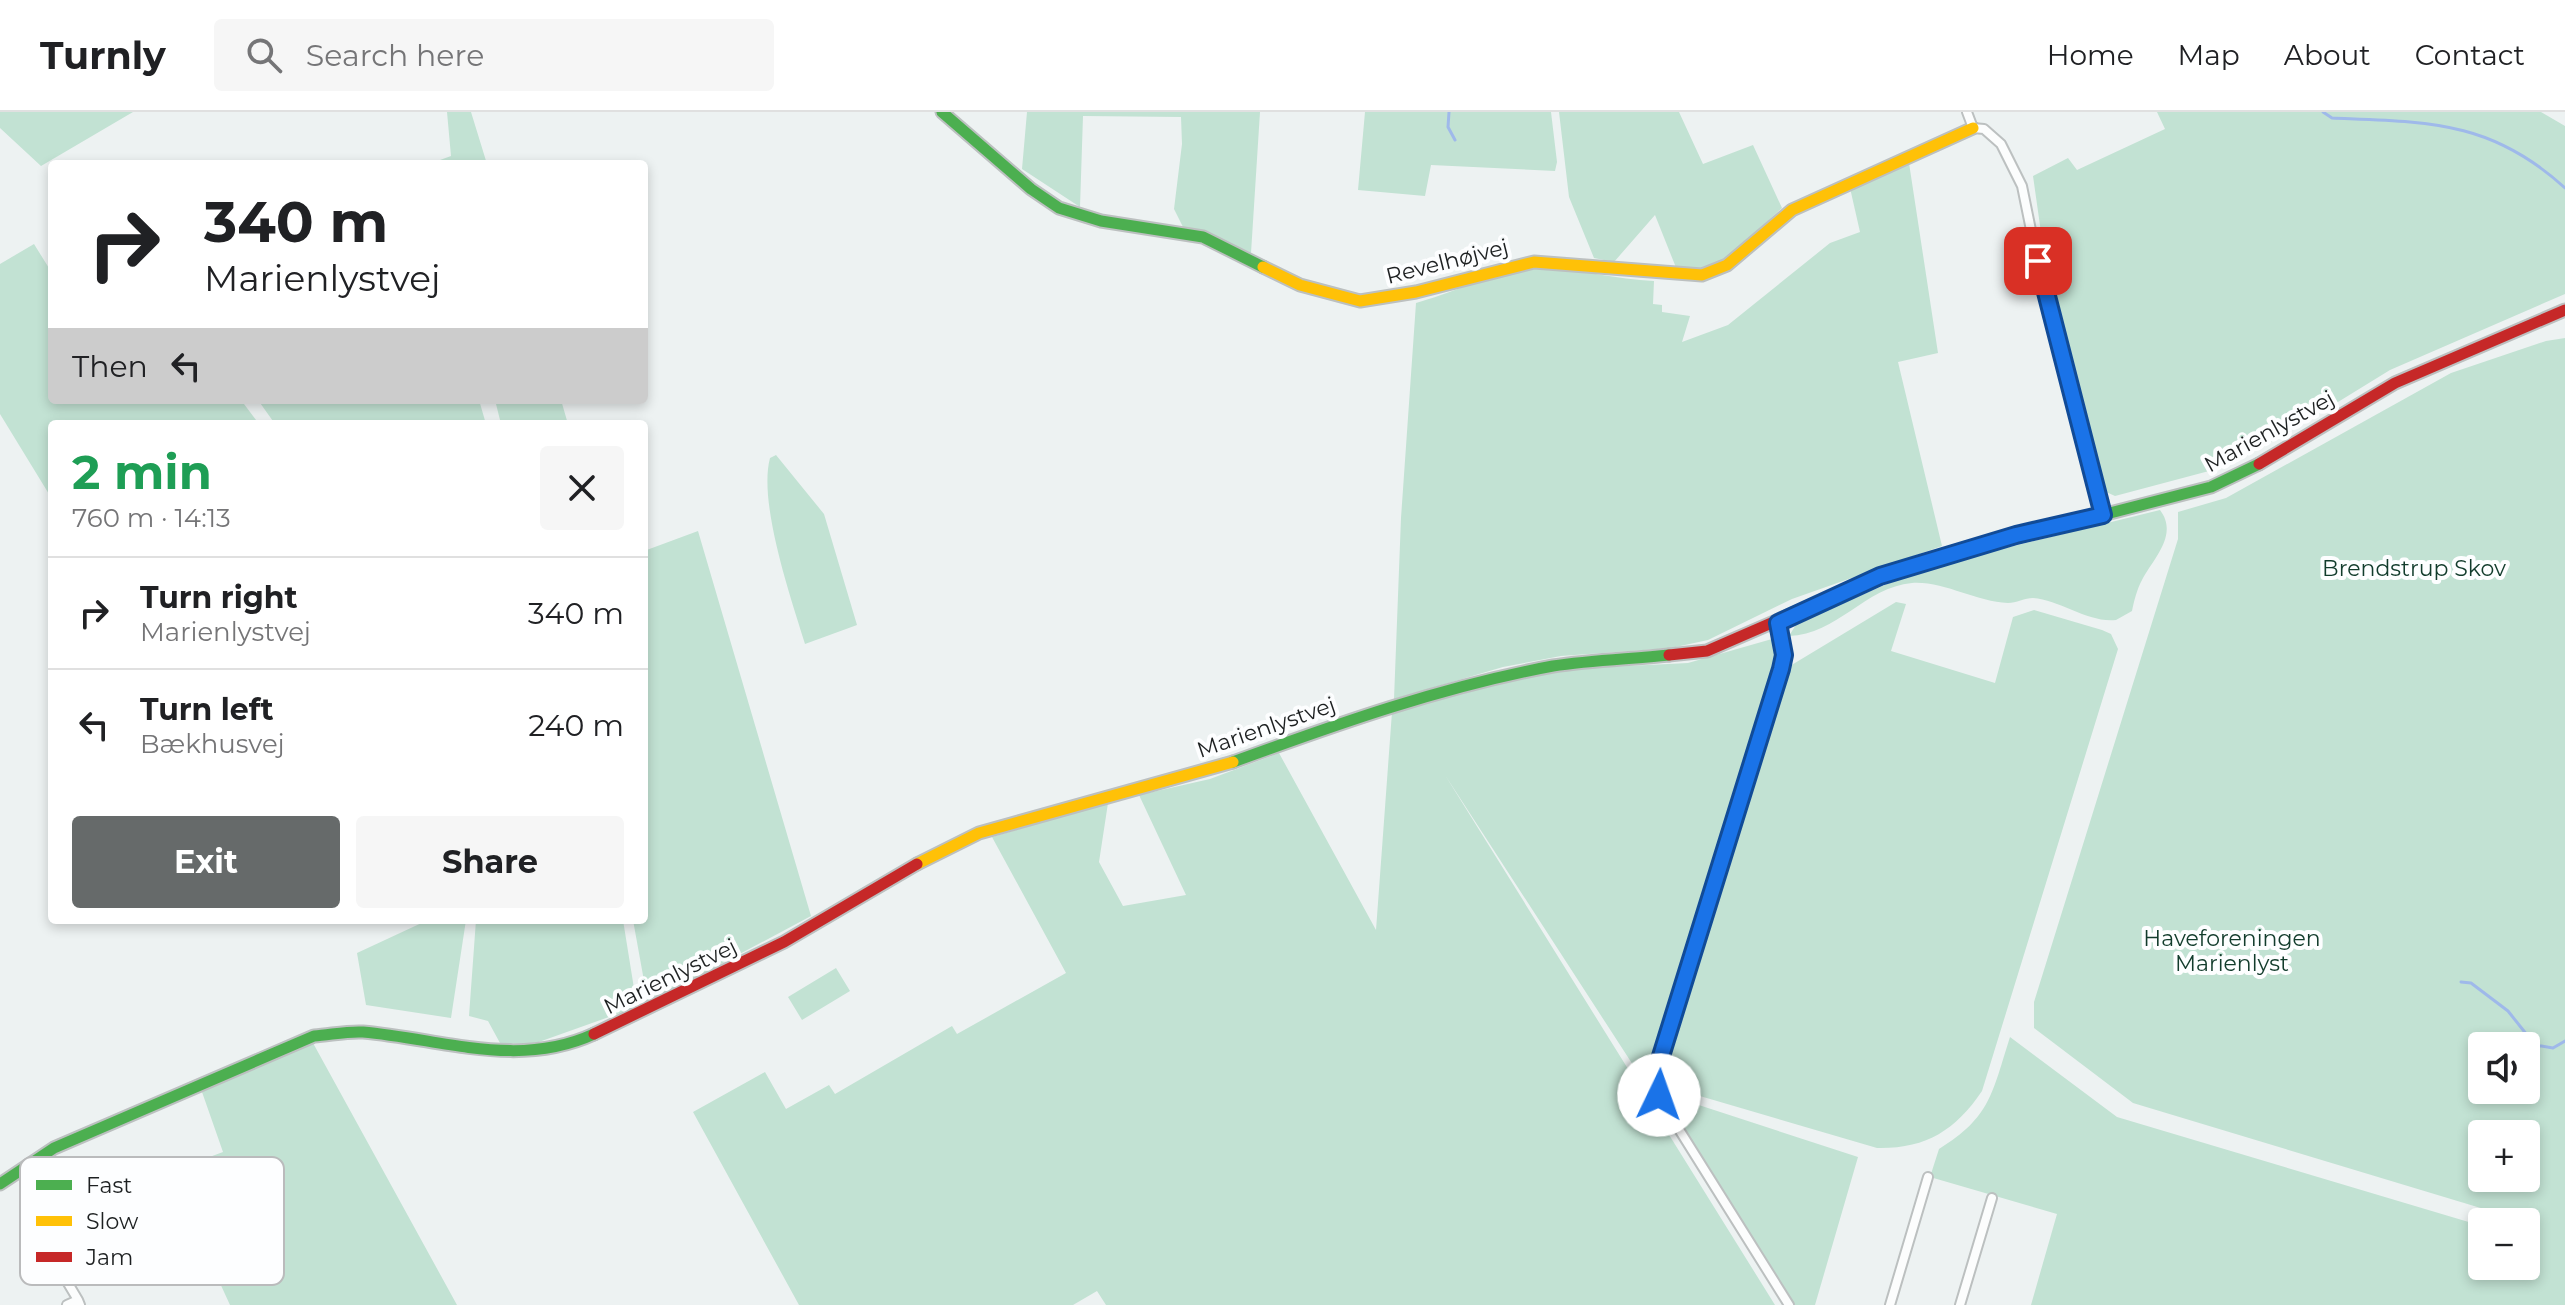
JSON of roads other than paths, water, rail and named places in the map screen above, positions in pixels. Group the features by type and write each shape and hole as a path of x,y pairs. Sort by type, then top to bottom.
{"street":[{"name":"Revelhøjvej","path":"942,112 1031,189 1059,208 1101,221 1203,237 1300,285 1360,301 1416,292 1534,262 1702,275 1727,265 1792,210 1973,128"},
{"path":"1967,112 1973,128 1993,135 2001,144 2022,186 2042,284 2103,515"},
{"name":"Marienlystvej","path":"40,1157 54,1148 289,1044 314,1036 360,1032 508,1052 546,1051 568,1046 666,1002 784,942 902,871 979,833 1221,766 1354,718 1488,681 1555,666 1707,651 1778,623 1880,576 2016,535 2189,495 2235,477 2395,383 2565,310"},
{"path":"1778,623 1784,655 1781,669 1687,971 1656,1084 1665,1107 1789,1305"},
{"name":"Marienlystvej","path":"0,1184 20,1171"},
{"path":"1890,1305 1928,1177"},
{"path":"1960,1305 1992,1198"},
{"path":"67,1305 79,1302"}],"waterway":[{"path":"1449,112 1448,127 1455,140"},
{"path":"2323,112 2332,118 2428,124 2484,137 2511,149 2565,188"},
{"path":"2461,982 2471,983 2508,1011 2535,1045 2553,1048 2565,1041"}],"park label":[{"name":"Brendstrup Skov","path":"2414,568"},
{"name":"Haveforeningen Marienlyst","path":"2232,950"}]}
